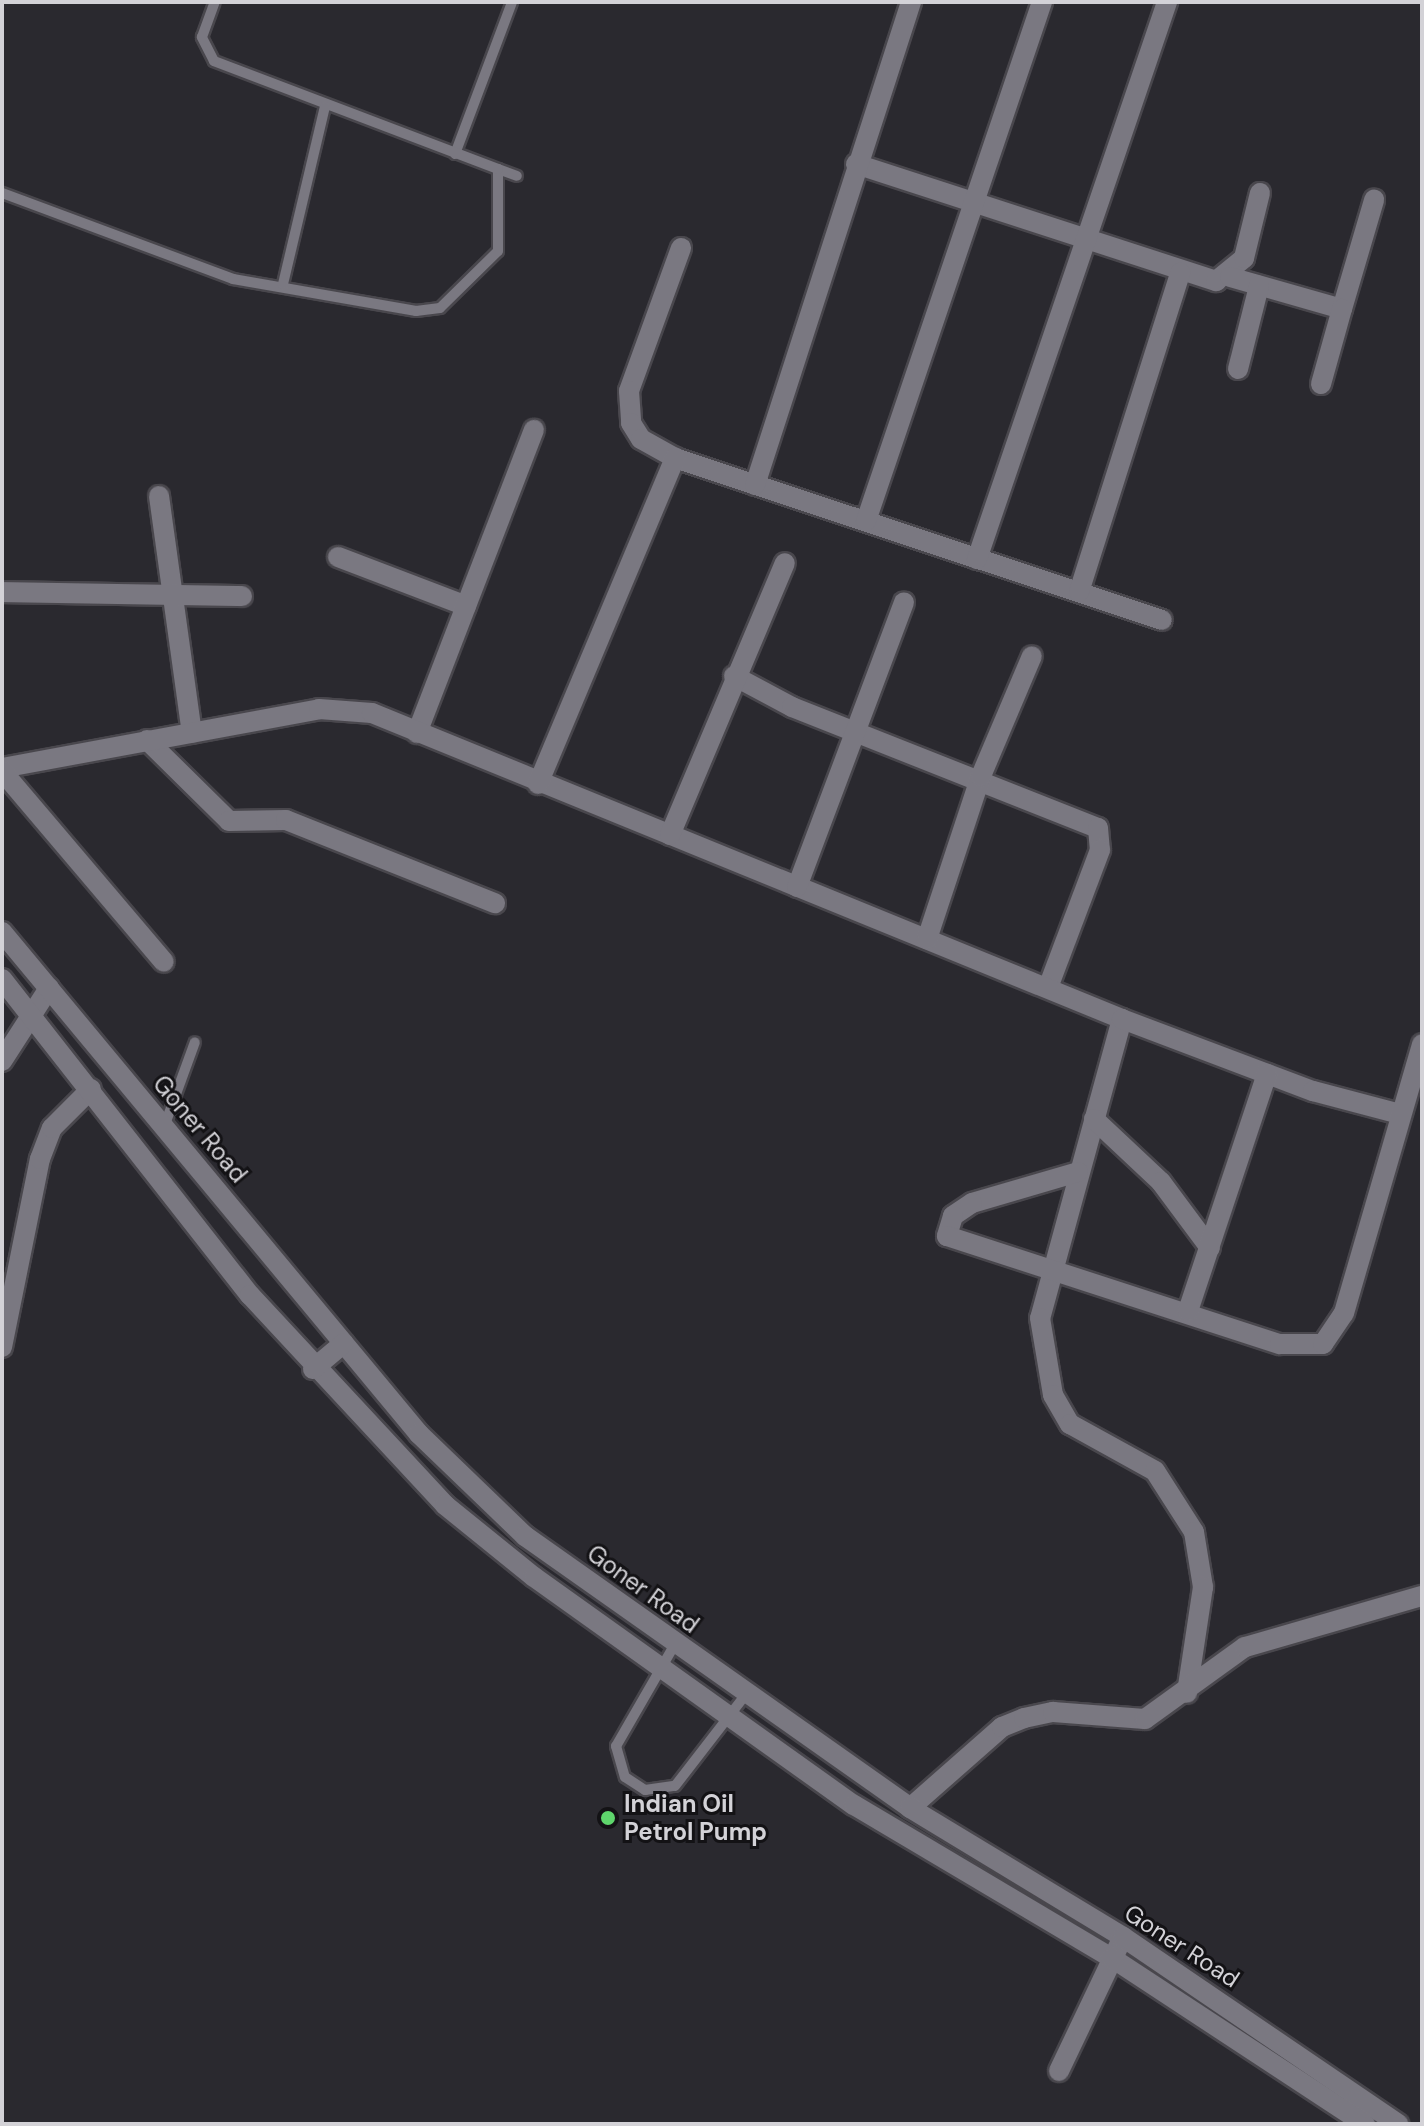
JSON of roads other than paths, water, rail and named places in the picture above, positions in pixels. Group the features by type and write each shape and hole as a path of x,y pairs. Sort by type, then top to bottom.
{"street":[{"path":"755,485 856,164 911,2"},
{"path":"866,521 1042,2"},
{"path":"977,559 1167,2"},
{"path":"856,164 1180,273 1230,277 1342,309"},
{"path":"1230,277 1244,258 1260,193"},
{"path":"1321,384 1374,200"},
{"path":"681,248 629,391 631,423 641,439 675,458 1162,620"},
{"path":"1079,592 1180,273"},
{"path":"1238,369 1259,286"},
{"path":"417,733 534,430"},
{"path":"538,784 675,458"},
{"path":"159,496 170,593 192,733"},
{"path":"338,557 466,606"},
{"path":"670,835 734,676 785,563"},
{"path":"2,592 242,596"},
{"path":"797,887 852,731 904,602"},
{"path":"927,939 981,776 1032,656"},
{"path":"734,676 852,731 981,776 1098,828 1100,850 1049,985"},
{"path":"164,962 2,769 147,740 343,707 417,733 538,784 1049,985 1122,1019 1267,1074 1400,1114"},
{"path":"147,740 229,821 286,820 495,903"},
{"name":"Goner Road","path":"2,932 419,1434 525,1536 910,1808 1123,1937 1398,2124"},
{"name":"Goner Road","path":"2,979 313,1369 445,1505 728,1720 946,1864 1112,1958 1365,2124"},
{"path":"2,1061 29,1012 49,988"},
{"path":"1122,1019 1049,1269 1040,1318 1053,1395 1070,1424 1164,1481 1202,1555 1187,1693"},
{"path":"1078,1172 972,1203 947,1227 959,1244 1188,1311 1280,1344 1323,1344 1344,1313 1422,1044"},
{"path":"1188,1311 1267,1074"},
{"path":"2,1347 40,1159 61,1116 91,1089"},
{"path":"1094,1119 1161,1182 1210,1248"},
{"path":"313,1369 344,1343"},
{"path":"910,1808 1002,1727 1024,1718 1053,1712 1145,1719 1187,1693 1245,1647 1422,1596"},
{"path":"1059,2071 1123,1937"}],"lane":[{"path":"215,2 202,37 206,54 325,107 517,176"},
{"path":"455,154 512,2"},
{"path":"283,284 325,107"},
{"path":"2,193 163,257 233,279 283,284 416,311 440,308 498,251 498,169"},
{"path":"164,1127 195,1042"},
{"path":"675,1644 659,1666 616,1746 625,1777 645,1790 675,1786 746,1694"}],"place":[{"name":"Indian Oil Petrol Pump","path":"608,1818"}]}
